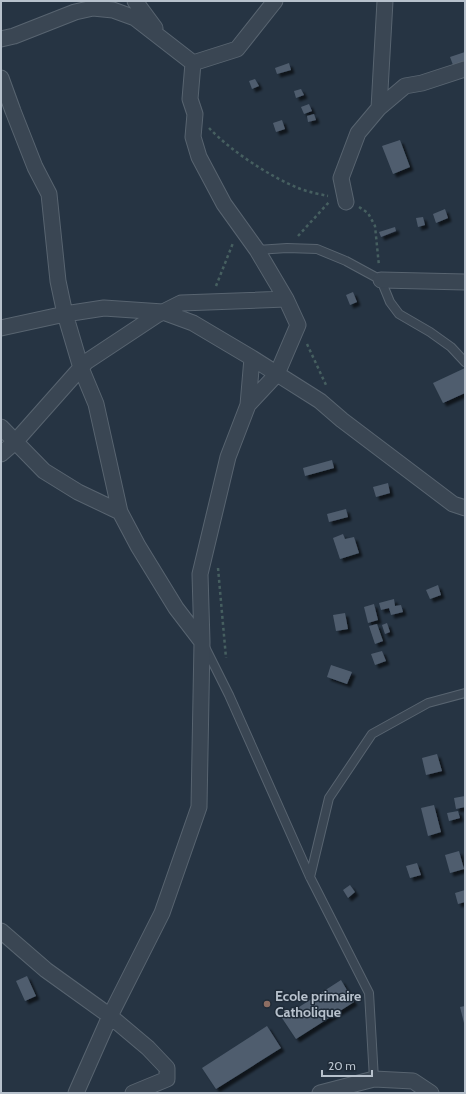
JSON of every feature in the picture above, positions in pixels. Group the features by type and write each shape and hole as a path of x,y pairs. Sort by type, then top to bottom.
{"street":[{"path":"54,21 78,1"},
{"path":"135,1 152,22 162,39"},
{"path":"193,63 237,49 275,1"},
{"path":"379,108 385,1"},
{"path":"1,38 14,36 75,12 93,8 113,10 135,18 193,63"},
{"path":"193,63 190,99 195,114 193,137 199,157 224,204 257,250 286,300 298,325 277,374 248,405"},
{"path":"346,202 342,178 358,133 379,108 405,86 422,83 465,70"},
{"path":"1,78 12,111 49,194 58,281 65,314 81,368 96,404 120,512 138,546 176,608 202,642"},
{"path":"381,280 465,282"},
{"path":"1,454 15,442 86,362 163,312 181,303 286,300"},
{"path":"1,328 65,314 104,308 163,312 193,323 320,401 342,420 453,504 465,508"},
{"path":"76,1093 110,1016 162,913 199,807 202,642 200,574 228,457 248,405 252,358"},
{"path":"1,427 44,471 78,492 120,512"},
{"path":"1,931 46,970 110,1016 148,1048 167,1068 167,1079 133,1093"},
{"path":"320,1093 374,1079 412,1082 431,1093"}],"lane":[{"path":"257,250 287,248 317,250 346,261 381,280 390,302 399,314 451,347 465,362"},
{"path":"202,642 229,695 310,877 369,993 374,1079"},
{"path":"310,877 329,798 372,734 428,703 465,693"}],"path":[{"path":"195,114 216,136 271,174 299,189 333,198 287,248"},
{"path":"346,202 355,204 368,213 375,226 381,280"},
{"path":"203,302 218,284 240,227"},
{"path":"298,325 326,386"},
{"path":"218,563 226,664"}],"building":[{"path":"465,52 465,61 453,65 450,57"},
{"path":"289,63 291,70 277,74 275,68"},
{"path":"255,79 259,86 252,89 249,81"},
{"path":"301,89 304,95 296,98 294,91"},
{"path":"309,104 312,111 304,114 301,107"},
{"path":"314,114 316,120 308,122 307,116"},
{"path":"282,120 285,129 276,132 273,123"},
{"path":"400,140 410,167 393,174 382,146"},
{"path":"445,209 448,218 436,223 433,214"},
{"path":"423,217 425,225 418,227 416,218"},
{"path":"395,227 396,231 381,237 379,232"},
{"path":"353,292 357,302 350,305 346,295"},
{"path":"465,368 465,393 443,403 433,383"},
{"path":"332,460 334,468 305,476 303,468"},
{"path":"388,483 390,493 376,497 373,487"},
{"path":"346,509 348,517 329,522 327,514"},
{"path":"343,534 345,539 354,537 359,553 340,559 333,538"},
{"path":"438,585 441,595 430,599 426,590"},
{"path":"394,599 395,606 401,605 403,612 391,615 389,608 381,610 379,603"},
{"path":"374,604 378,620 368,623 364,607"},
{"path":"345,613 348,629 336,631 333,615"},
{"path":"387,623 390,632 385,634 382,625"},
{"path":"377,624 383,641 375,644 369,626"},
{"path":"382,651 386,661 375,665 371,654"},
{"path":"331,665 352,672 347,684 327,677"},
{"path":"437,754 442,771 426,775 422,758"},
{"path":"465,796 465,807 456,809 454,798"},
{"path":"434,805 441,832 428,836 421,808"},
{"path":"458,811 460,818 449,821 447,813"},
{"path":"459,851 464,869 450,873 445,855"},
{"path":"417,863 421,875 410,878 406,866"},
{"path":"350,885 355,892 348,898 343,890"},
{"path":"465,890 465,902 458,904 455,893"},
{"path":"27,976 36,996 25,1001 16,981"},
{"path":"341,980 354,1002 296,1039 282,1018"},
{"path":"465,1006 465,1023 464,1023 460,1007"},
{"path":"267,1026 281,1048 216,1089 202,1068"}],"place":[{"name":"Ecole primaire Catholique","path":"267,1004"}]}
